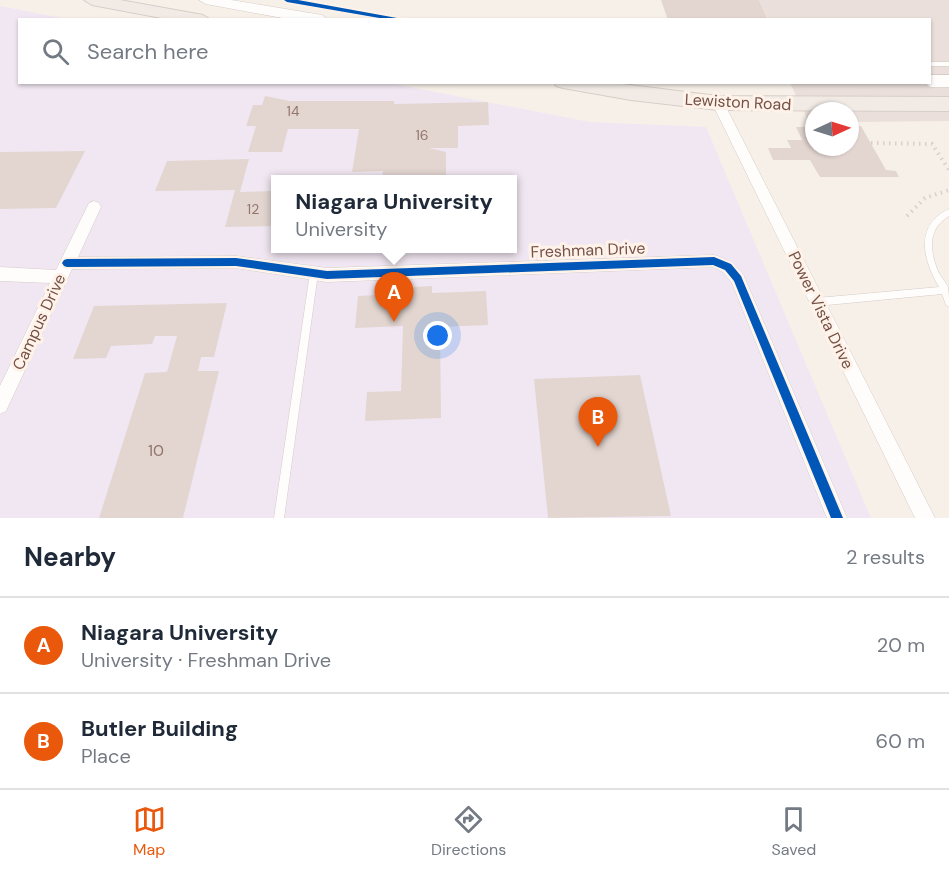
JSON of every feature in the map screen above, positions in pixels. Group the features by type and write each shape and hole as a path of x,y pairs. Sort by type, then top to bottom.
{"main road":[{"path":"92,0 192,18"},
{"path":"206,0 310,18"},
{"path":"931,81 949,81"},
{"name":"Lewiston Road","path":"575,84 718,103 949,104"}],"street":[{"name":"Power Vista Drive","path":"718,103 924,518"},
{"name":"Campus Drive","path":"0,405 94,207"},
{"name":"Freshman Drive","path":"0,274 236,262 327,275 714,261 728,267 738,279 837,518"}],"lane":[{"path":"931,64 949,64"},
{"path":"949,212 933,225 927,242 930,262 947,292 949,303"},
{"path":"279,518 315,273"},
{"path":"817,302 947,292"}],"path":[{"path":"871,143 932,144 949,170"},
{"path":"907,216 912,208 926,197 949,190"}],"shaded area":[{"path":"759,0 949,0 949,121 859,122 859,102 805,102 805,114 790,84 931,84 931,18 768,18"},
{"path":"0,6 62,18 18,18 18,84 394,84 590,122 706,127 871,518 0,518"}],"building":[{"path":"661,0 759,0 767,18 667,18"},
{"path":"265,96 290,101 394,101 394,104 488,102 489,125 458,126 458,148 429,148 446,152 446,175 382,175 383,171 352,172 359,129 288,129 282,152 248,152 256,126 246,126 253,105 262,105"},
{"path":"859,126 861,126 886,170 896,171 899,177 820,177 810,160 773,160 768,148 791,148 787,140 802,140 796,127 805,127 805,156 859,156"},
{"path":"85,151 56,208 0,209 0,152"},
{"path":"249,159 240,192 271,191 271,226 225,227 235,190 155,191 167,161"},
{"path":"432,286 432,293 486,291 488,325 440,327 441,418 365,421 367,392 401,391 403,326 355,328 358,296 413,293 414,287"},
{"path":"227,303 214,357 201,357 198,371 219,371 183,518 99,518 145,373 167,372 177,336 155,336 152,344 111,346 106,358 73,359 94,306"},
{"path":"640,375 671,516 548,518 534,379"}],"cycle path":[{"path":"287,0 393,18"},
{"path":"67,263 236,262 327,275 714,261 728,267 738,279 837,518"}],"place":[{"name":"Niagara University","path":"394,322"},
{"name":"Butler Building","path":"598,447"}]}
